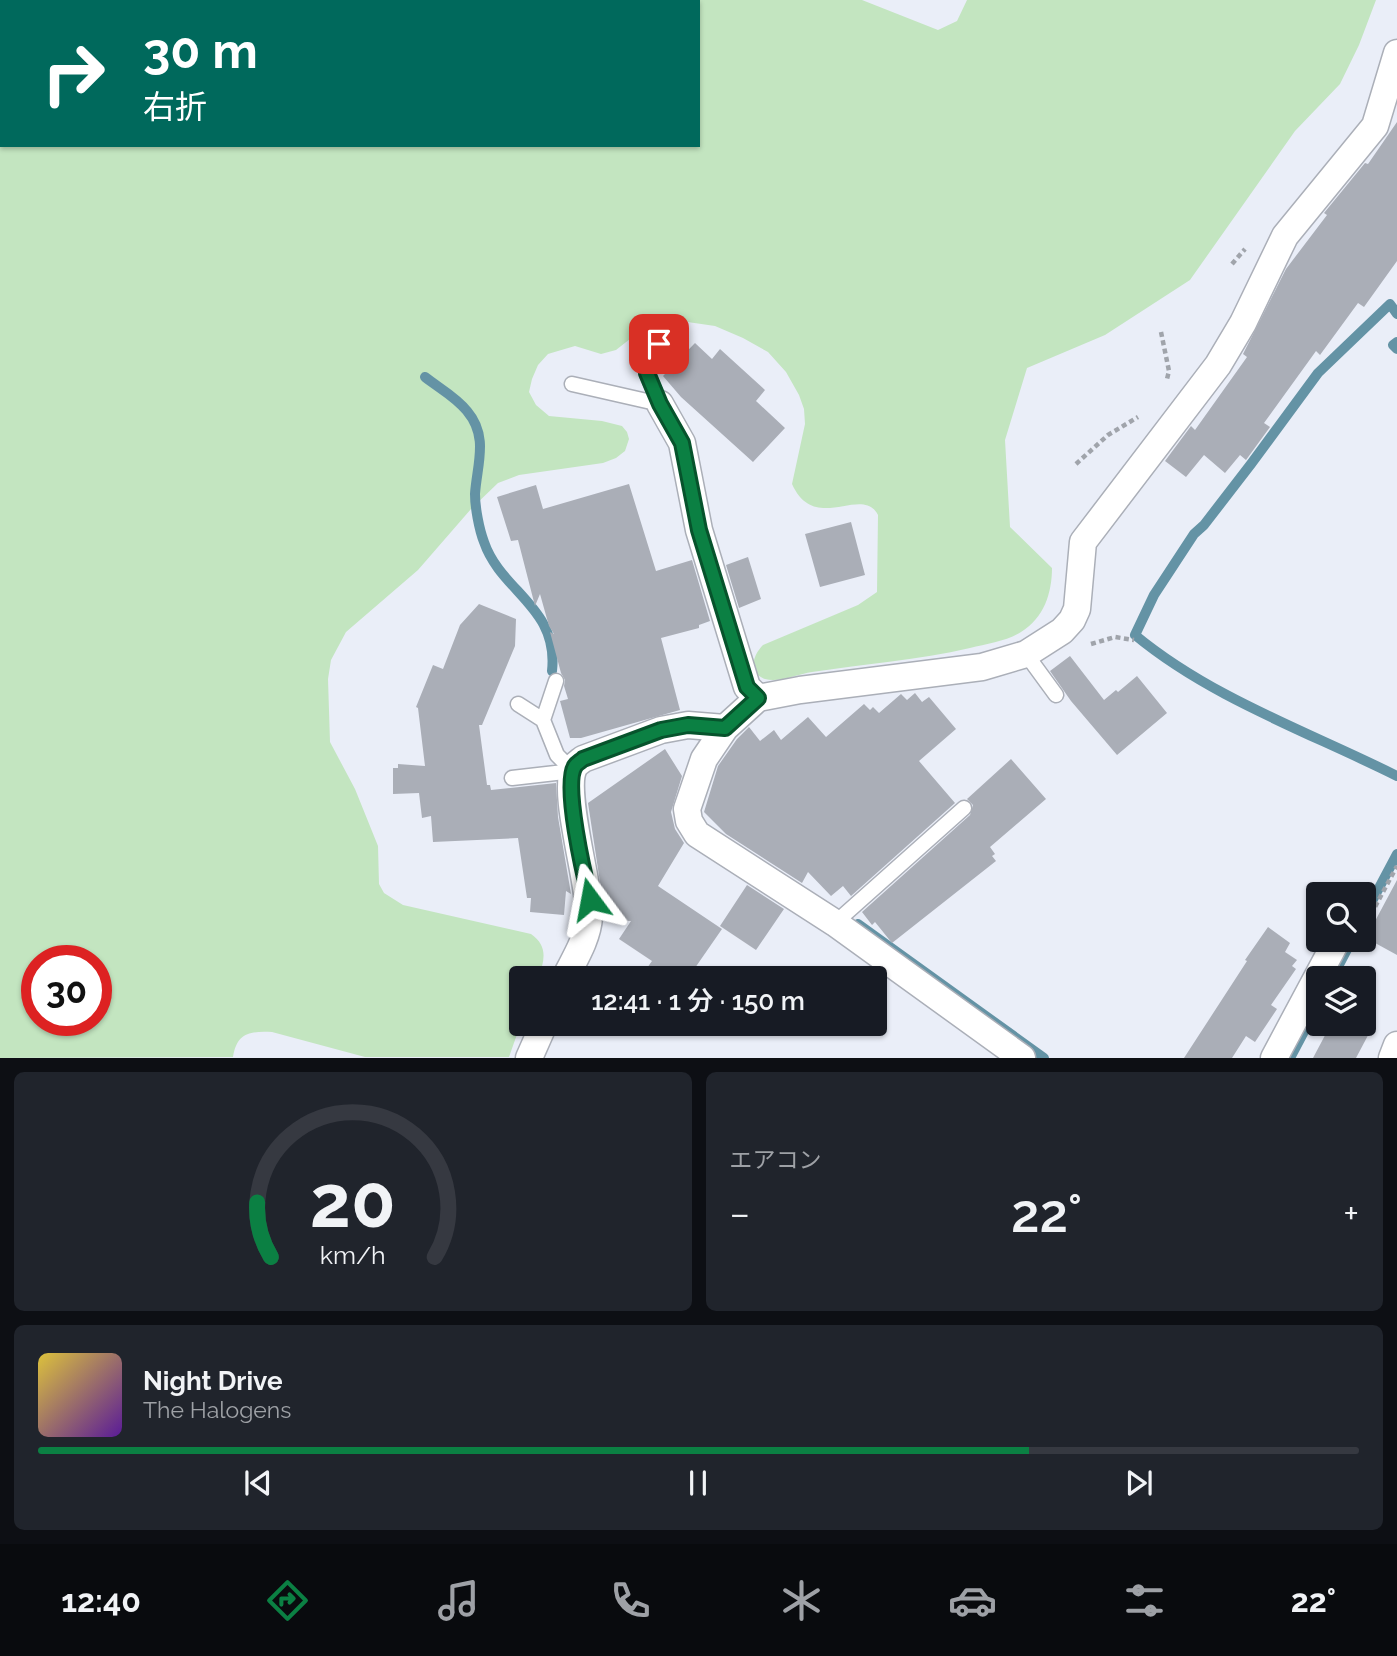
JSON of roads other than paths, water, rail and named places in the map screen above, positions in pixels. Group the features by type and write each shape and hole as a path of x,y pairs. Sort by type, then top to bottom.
{"street":[{"path":"1022,1058 835,923 698,834 689,821 687,809 692,788 704,759 725,728 758,698 800,690 982,667 1026,653 1062,631 1077,609 1078,573 1083,541 1218,365 1243,323 1285,236 1375,126 1397,54"},
{"path":"660,404 682,443 703,544 747,687 758,698"},
{"path":"570,966 589,921 590,899 575,829 573,771 583,759 661,730 688,725 725,728"},
{"path":"1274,1058 1330,952"},
{"path":"528,1058 538,1036"},
{"path":"1392,1058 1397,1045"}],"lane":[{"path":"659,344 647,373 660,404"},
{"path":"572,384 660,404"},
{"path":"1026,653 1056,695"},
{"path":"543,720 556,681"},
{"path":"518,704 543,720 557,755 573,771"},
{"path":"512,778 573,771"},
{"path":"835,923 964,808"}],"waterway":[{"path":"1397,314 1390,304 1318,373 1251,464 1194,534 1154,595 1135,635 1164,657 1228,696 1397,776"},
{"path":"1397,342 1393,345 1397,349"},
{"path":"425,377 458,401 474,421 480,441 475,494 482,537 492,559 538,615 547,631 552,649 552,671"},
{"path":"1376,894 1397,854"},
{"path":"858,924 1044,1058"},
{"path":"1338,966 1346,952"},
{"path":"1290,1058 1306,1028"}]}
